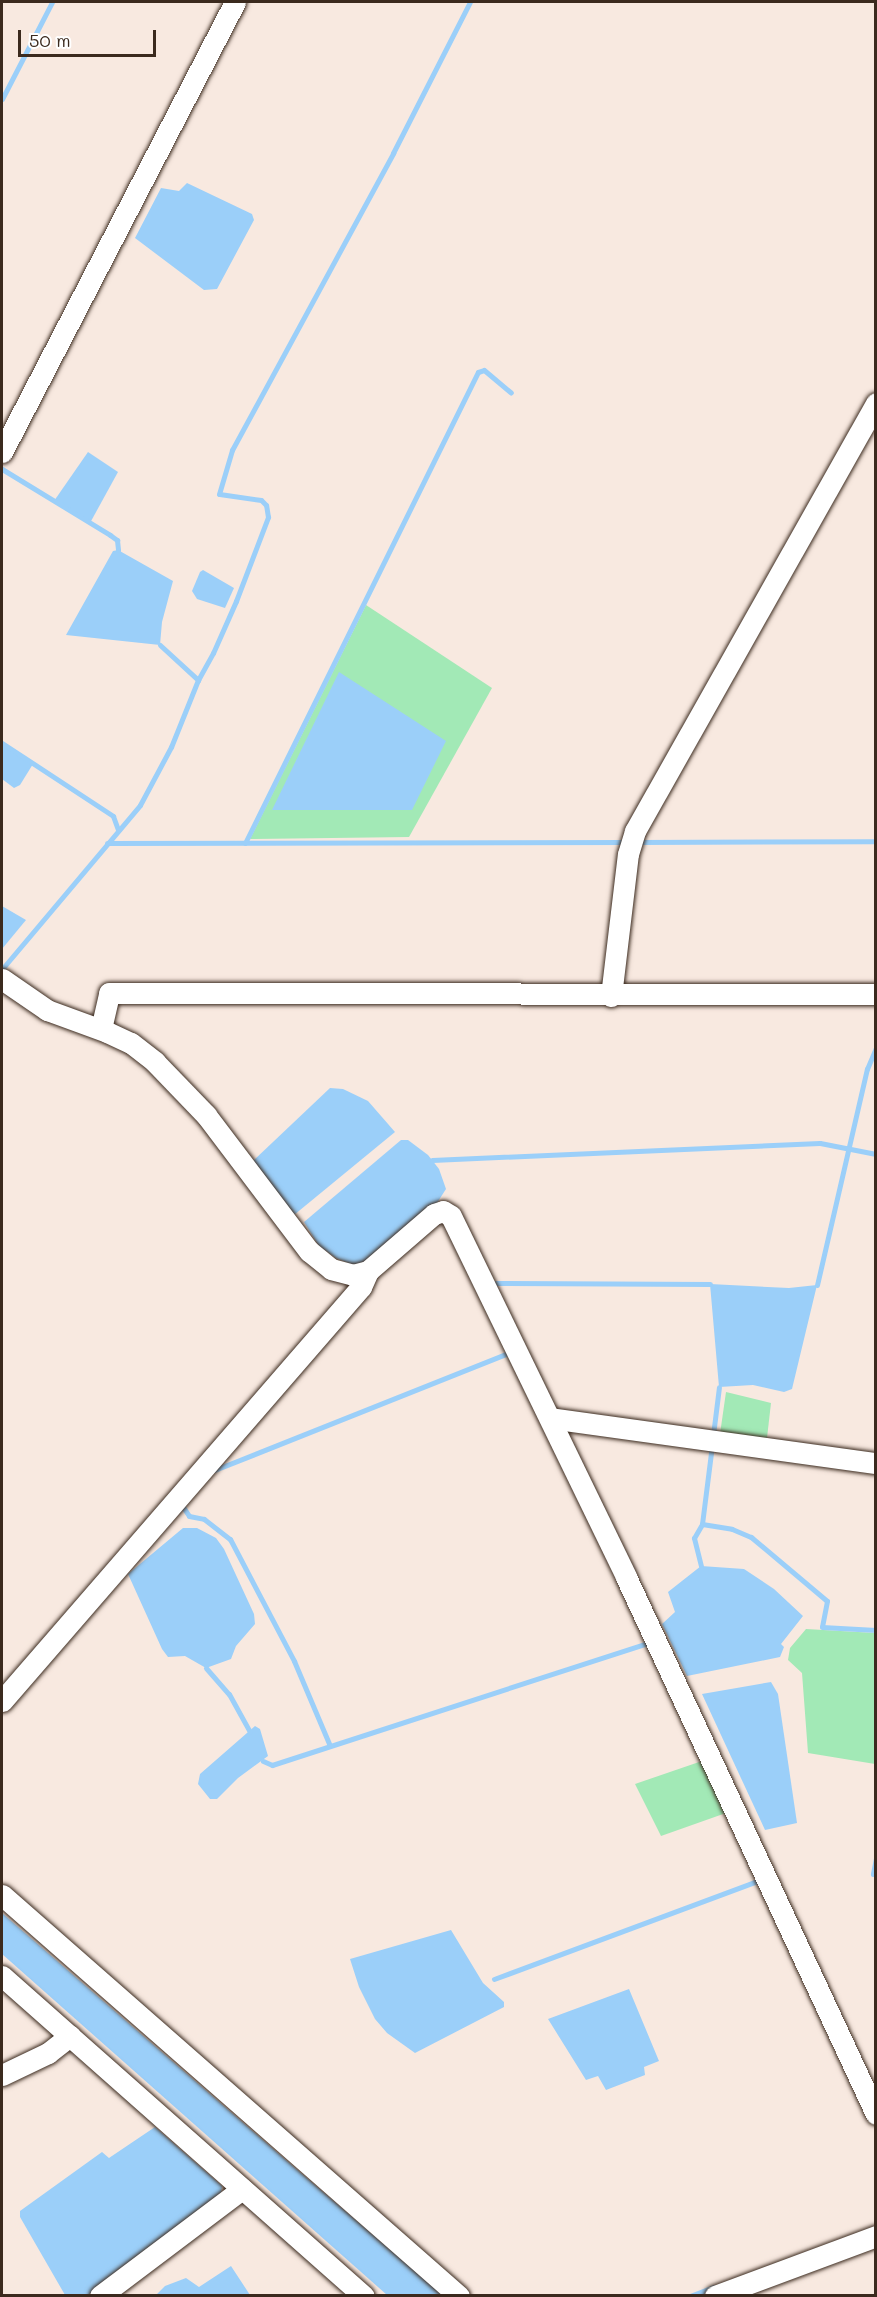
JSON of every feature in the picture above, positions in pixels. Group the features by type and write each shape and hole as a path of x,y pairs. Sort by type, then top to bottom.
{"street":[{"path":"2,452 235,2"},
{"path":"611,996 628,854 635,831 875,407"},
{"path":"2,979 55,1014 100,1029 131,1043 182,1088 320,1261 331,1269 353,1275 369,1272"},
{"path":"100,1029 109,993 611,996 876,994"},
{"path":"2,1701 361,1287 369,1272 434,1214 447,1212 455,1221 550,1418 876,2114"},
{"path":"550,1418 876,1463"},
{"path":"2,1895 459,2295"},
{"path":"2,1976 364,2295"},
{"path":"2,2075 48,2053 70,2037"},
{"path":"100,2295 242,2189"},
{"path":"715,2295 876,2236"}],"green space":[{"path":"366,605 492,688 409,837 250,839"},
{"path":"726,1392 771,1403 767,1438 720,1434"},
{"path":"806,1629 875,1633 875,1764 808,1753 802,1673 788,1660 790,1648"},
{"path":"702,1761 726,1813 661,1836 635,1784"}],"water":[{"path":"187,183 252,214 254,220 217,289 204,290 135,238 161,188 179,191"},
{"path":"88,452 118,472 90,523 54,501"},
{"path":"118,550 173,581 162,622 160,645 66,635 113,551"},
{"path":"203,570 234,588 225,608 197,599 192,591"},
{"path":"339,672 446,741 412,810 272,810"},
{"path":"2,743 33,764 20,785 14,788 2,779"},
{"path":"2,906 26,920 2,949"},
{"path":"330,1088 343,1089 368,1101 395,1132 294,1215 252,1162"},
{"path":"401,1140 408,1140 428,1155 439,1169 446,1189 437,1203 363,1263 353,1265 336,1258 319,1246 304,1222"},
{"path":"710,1284 789,1288 817,1285 792,1389 784,1392 753,1385 719,1387"},
{"path":"183,1528 197,1528 216,1538 224,1549 254,1614 255,1624 236,1646 231,1659 206,1668 185,1656 168,1657 162,1649 128,1574"},
{"path":"701,1566 744,1569 774,1589 803,1616 781,1644 784,1647 780,1657 687,1676 662,1624 675,1612 668,1592"},
{"path":"771,1682 778,1694 797,1823 765,1830 702,1694"},
{"path":"255,1726 260,1729 268,1756 238,1778 217,1799 210,1799 198,1784 200,1774"},
{"path":"2,1913 443,2295 387,2295 2,1954"},
{"path":"451,1930 483,1983 504,2002 504,2007 415,2053 387,2033 375,2019 359,1987 350,1959"},
{"path":"629,1989 659,2061 644,2067 645,2075 606,2090 598,2076 586,2080 548,2019"},
{"path":"155,2127 222,2186 221,2195 88,2295 65,2295 20,2217 20,2211 102,2152 109,2158"},
{"path":"231,2266 250,2295 156,2295 165,2286 186,2278 199,2287"}],"waterway":[{"path":"2,99 52,2"},
{"path":"2,969 140,805 171,747 198,680 213,653 236,601 268,517 266,505 261,500 219,494 232,450 393,153 470,2"},
{"path":"245,843 478,372 484,370 511,393"},
{"path":"2,469 110,535 117,540 118,550"},
{"path":"160,645 198,680"},
{"path":"2,743 113,816 118,830"},
{"path":"637,842 876,841"},
{"path":"107,843 628,842"},
{"path":"817,1285 867,1069 876,1048"},
{"path":"432,1160 820,1143 876,1154"},
{"path":"496,1283 710,1284"},
{"path":"212,1471 509,1353"},
{"path":"713,1435 719,1387"},
{"path":"701,1566 694,1538 702,1524 712,1445"},
{"path":"181,1504 189,1516 204,1519 230,1539 294,1661 330,1746"},
{"path":"702,1524 732,1529 751,1537 827,1601 822,1627 876,1630"},
{"path":"263,1761 272,1765 651,1642"},
{"path":"206,1668 229,1694 250,1732"},
{"path":"876,1858 873,1874 876,1874"},
{"path":"494,1979 758,1881"},
{"path":"690,2296 713,2287"}]}
